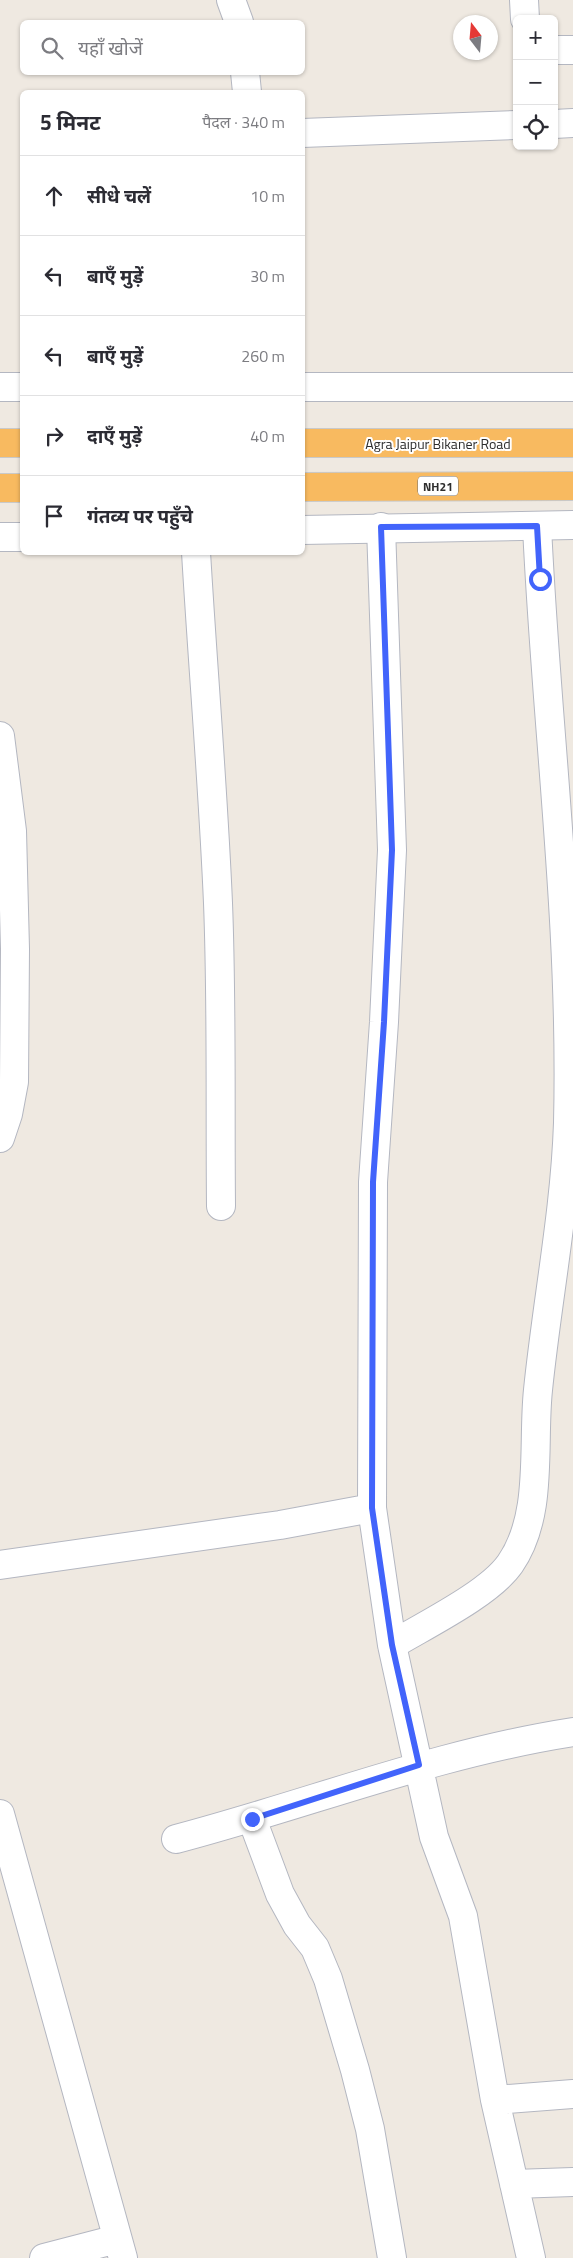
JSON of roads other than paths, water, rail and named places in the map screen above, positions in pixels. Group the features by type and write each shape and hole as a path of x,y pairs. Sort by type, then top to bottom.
{"highway":[{"path":"0,444 20,443"},
{"name":"Agra Jaipur Bikaner Road","path":"305,443 573,443"},
{"name":"NH21","path":"305,487 573,486"},
{"path":"0,488 20,488"}],"street":[{"path":"231,0 238,20"},
{"path":"524,0 524,15"},
{"path":"558,50 573,50"},
{"path":"246,75 247,90"},
{"path":"558,124 573,123"},
{"path":"305,133 513,125"},
{"path":"0,388 20,387"},
{"path":"305,387 573,387"},
{"path":"305,530 381,527 573,525"},
{"path":"392,1645 485,1589 509,1565 524,1537 532,1501 537,1398 565,1175 568,1123 569,1010 560,849 544,660 537,526"},
{"path":"381,527 392,850 384,1022 373,1182 372,1508 392,1645 438,1853 463,1916 495,2100 531,2258"},
{"path":"0,537 20,537"},
{"path":"196,555 208,707 218,913 220,977 220,1206"},
{"path":"0,736 6,832 7,949 14,1082 8,1114 0,1138"},
{"path":"0,1565 280,1525 372,1508"},
{"path":"176,1839 252,1819 419,1765 534,1738 573,1732"},
{"path":"0,1814 120,2249 44,2258"},
{"path":"252,1819 280,1894 297,1925 315,1948 328,1979 370,2129 392,2258"},
{"path":"495,2100 573,2094"},
{"path":"514,2184 573,2182"}]}
